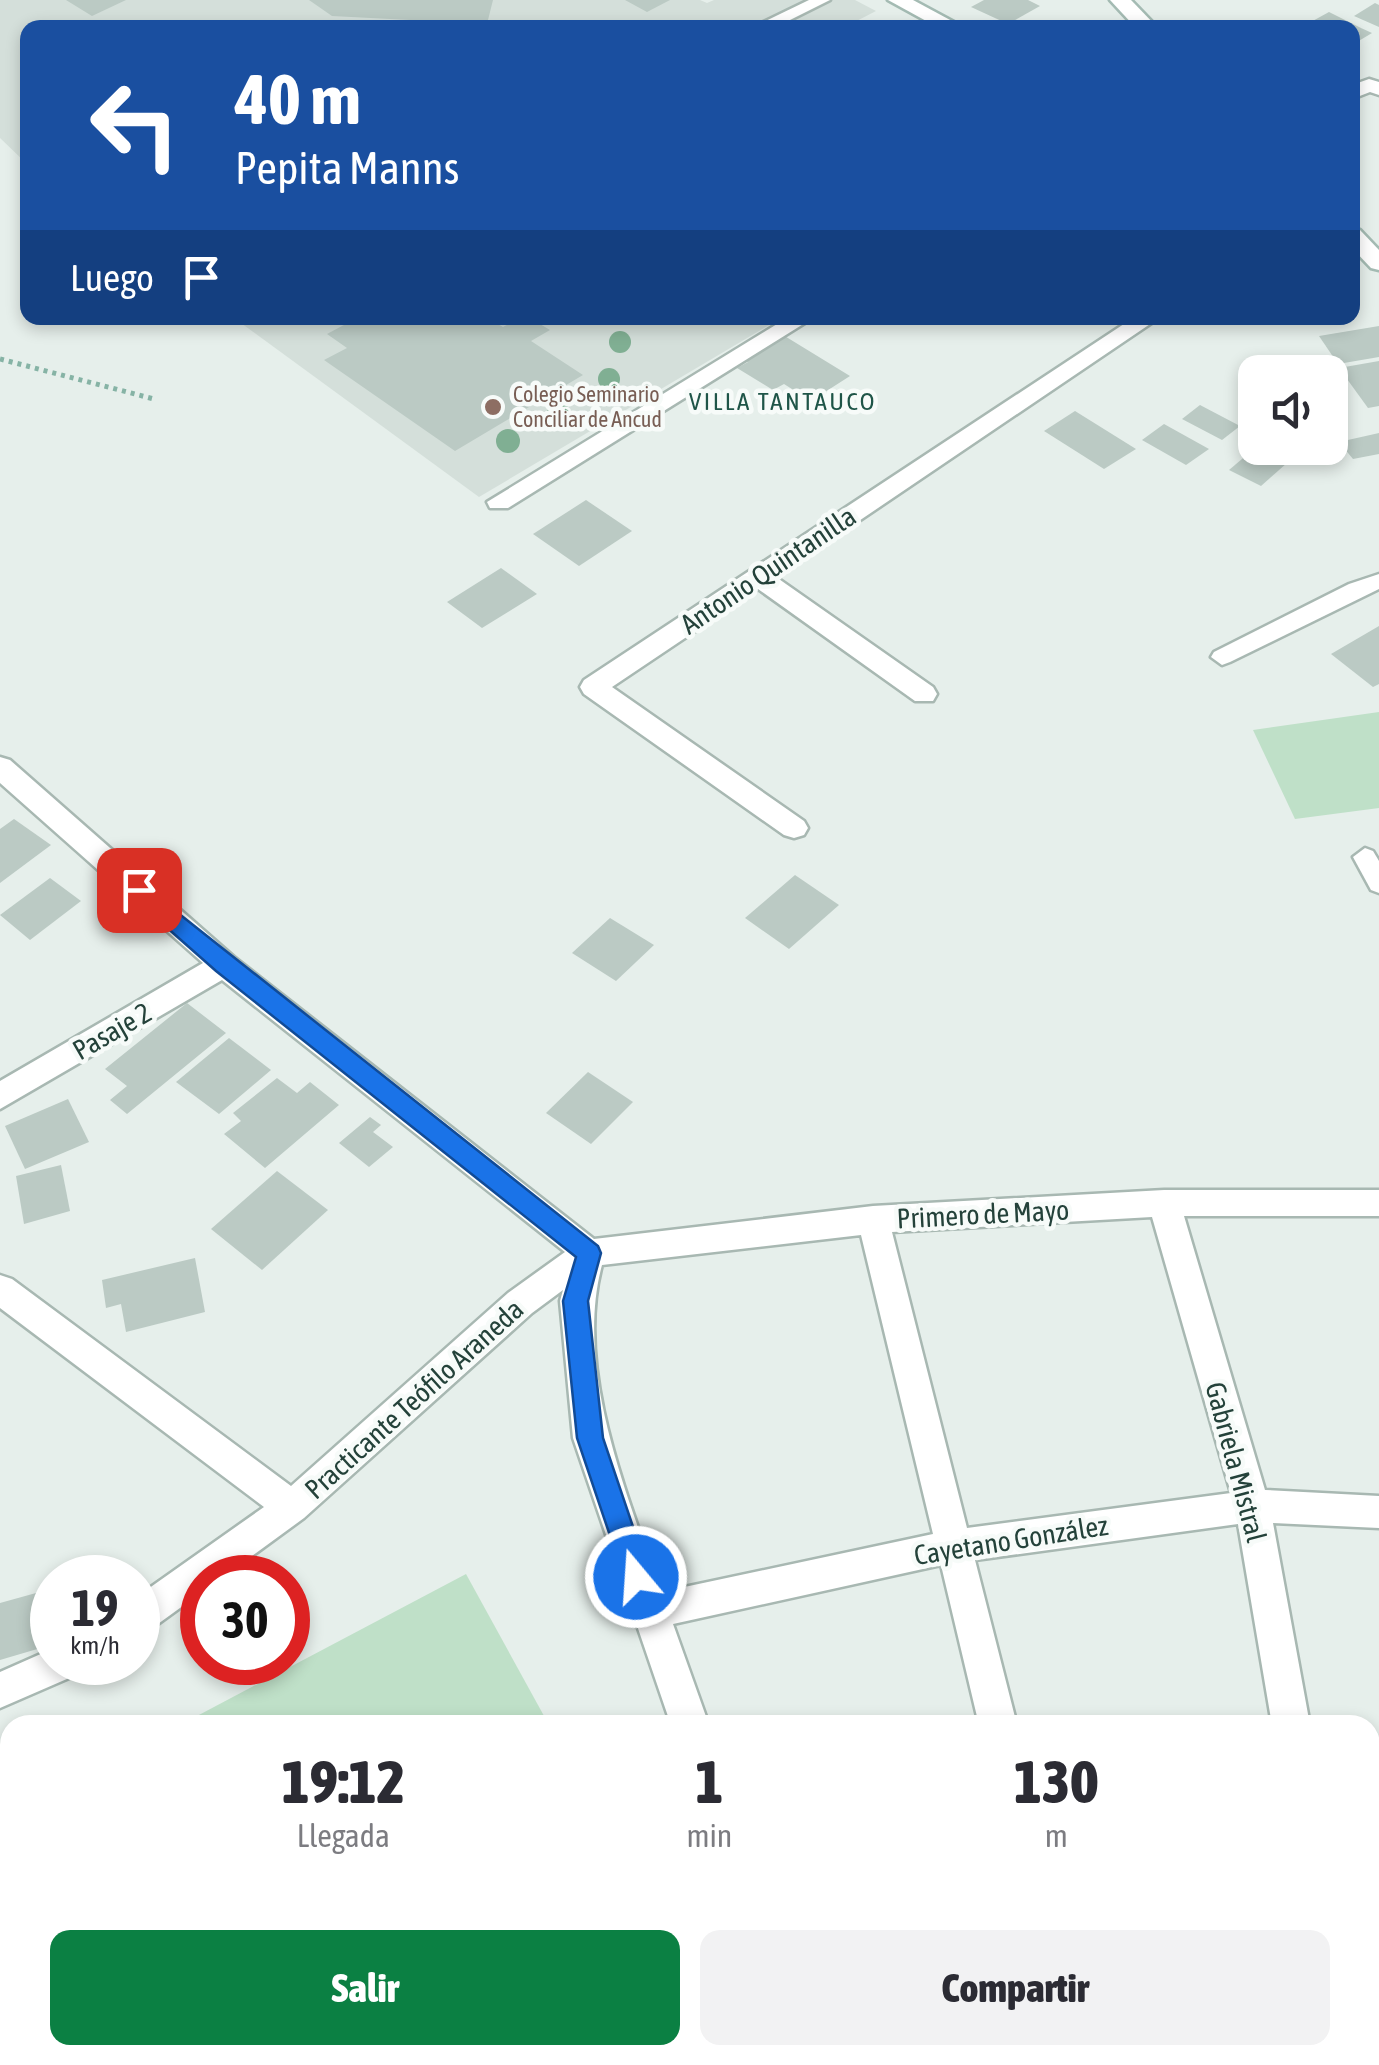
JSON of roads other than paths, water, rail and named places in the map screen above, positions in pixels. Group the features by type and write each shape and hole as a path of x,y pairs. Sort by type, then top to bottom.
{"street":[{"path":"898,0 939,20"},
{"path":"1120,0 1140,20"},
{"path":"499,502 790,325"},
{"name":"Antonio Quintanilla","path":"794,828 593,687 1137,325"},
{"path":"757,576 924,694"},
{"path":"0,767 224,965 589,1253 576,1301 590,1438 686,1715"},
{"name":"Pasaje 2","path":"0,1096 224,965"},
{"name":"Primero de Mayo","path":"589,1253 873,1220 1164,1203 1379,1203"},
{"name":"Gabriela Mistral","path":"1164,1203 1252,1506 1289,1715"},
{"path":"873,1220 995,1715"},
{"name":"Practicante Teófilo Araneda","path":"0,1289 292,1507 520,1303 589,1253"},
{"name":"Cayetano González","path":"648,1612 952,1546 1252,1506 1379,1512"},
{"path":"160,1602 292,1507"},
{"path":"0,1690 30,1677"}],"lane":[{"path":"777,20 822,0"},
{"path":"1222,656 1379,581"},
{"path":"1365,857 1379,884"}],"place":[{"name":"Colegio Seminario Conciliar de Ancud","path":"493,407"}],"district":[{"name":"VILLA TANTAUCO","path":"783,401"}]}
